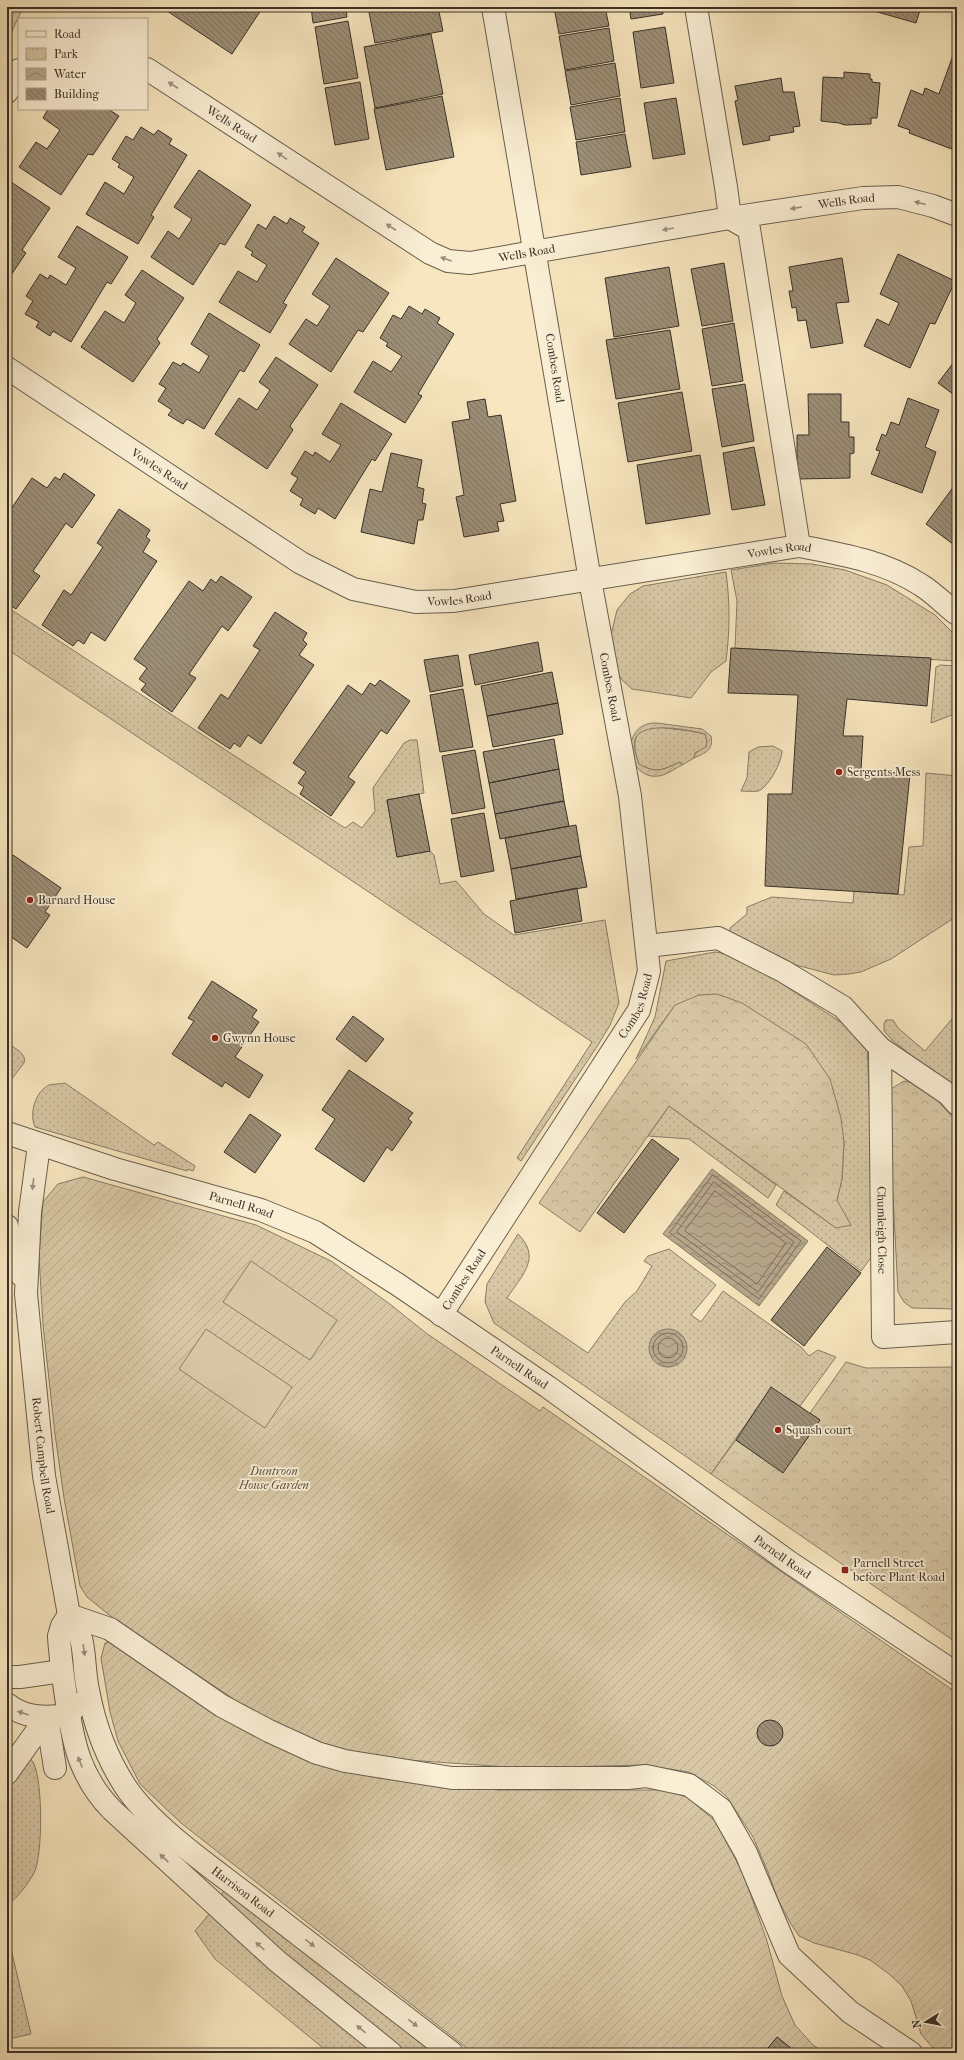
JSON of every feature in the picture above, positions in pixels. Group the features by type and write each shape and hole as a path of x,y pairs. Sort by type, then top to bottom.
{"street":[{"name":"Combes Road","path":"441,1315 639,1010 648,971 647,946 630,796 590,580 536,252 493,7"},
{"path":"696,7 730,218 749,229 799,546"},
{"name":"Wells Road","path":"148,70 430,253 448,261 470,263 730,218 863,198 898,197 933,206 957,215"},
{"path":"7,92 18,72"},
{"name":"Vowles Road","path":"7,368 294,558 353,589 416,602 454,601 799,546 850,556 888,568 922,585 957,614"},
{"path":"647,946 718,938 783,971 843,1007 880,1048 948,1094 957,1104"},
{"name":"Chumleigh Close","path":"880,1048 883,1337 957,1332"},
{"path":"7,1133 39,1145"},
{"name":"Parnell Road","path":"39,1145 115,1169 262,1210 290,1221 352,1254 548,1388 790,1562 957,1674"},
{"name":"Robert Campbell Road","path":"39,1145 30,1212 26,1294 44,1476 69,1615 77,1625 83,1644 87,1688"},
{"name":"Robert Campbell Road","path":"7,1226 26,1294"},
{"path":"391,2053 277,1961 103,1800 80,1764 74,1744 62,1672 59,1636 62,1626 69,1615 93,1622 114,1632 222,1706 269,1731 317,1753 345,1761 452,1778 628,1778 646,1776 688,1785 721,1809 746,1853 789,1955 850,2012 912,2053"},
{"path":"7,1677 62,1672 87,1688 69,1715"},
{"name":"Harrison Road","path":"87,1688 94,1716 112,1761 125,1786 138,1804 219,1874 452,2053"},
{"path":"7,1704 24,1714 47,1717 69,1715"},
{"path":"47,1717 55,1768"},
{"path":"7,1773 47,1717"}],"green space":[{"path":"7,7 23,7 7,42"},
{"path":"774,563 812,564 845,570 887,585 935,615 957,637 957,661 735,648 737,601 731,570"},
{"path":"726,572 729,616 726,661 711,672 691,698 632,689 622,680 617,672 611,635 617,610 630,594 643,586"},
{"path":"7,607 345,828 353,822 362,828 375,811 373,788 404,743 410,740 417,740 424,793 387,800 397,857 430,851 434,855 440,884 456,881 484,914 514,935 605,920 619,1003 610,1025 598,1045 521,1161 517,1158 592,1042 7,649"},
{"path":"940,665 957,666 957,713 931,723 936,667"},
{"path":"657,723 702,729 711,736 712,741 710,748 705,753 694,758 695,753 706,747 707,741 705,734 669,728 649,729 641,732 636,737 634,743 639,764 655,770 664,769 680,762 682,765 663,775 650,776 641,771 634,763 631,752 632,741 636,732 644,725"},
{"path":"657,727 705,734 707,741 706,748 695,753 694,758 682,765 680,762 664,769 655,770 638,764 635,744 638,734 649,728"},
{"path":"773,746 782,751 780,761 770,780 762,789 758,791 741,791 747,778 749,752 758,747"},
{"path":"926,773 957,776 957,916 891,959 861,972 849,974 834,975 796,965 761,947 730,934 730,928 747,914 747,907 772,897 853,903 854,891 904,895 909,847 923,846"},
{"path":"715,952 728,954 750,963 859,1034 867,1045 876,1251 861,1271 776,1205 784,1191 836,1228 837,1200 842,1179 844,1142 675,1005 636,1059 655,1017 666,961"},
{"path":"717,994 742,1003 806,1044 830,1079 841,1118 844,1142 842,1179 837,1200 851,1225 836,1228 669,1106 580,1232 539,1203 675,1005 699,995"},
{"path":"957,1013 957,1097 932,1072 892,1040 884,1031 884,1024 886,1020 893,1020 898,1028 925,1051"},
{"path":"7,1043 24,1056 24,1063 7,1085"},
{"path":"904,1081 919,1086 926,1091 957,1122 957,1309 912,1308 904,1302 898,1292 888,1100 891,1089"},
{"path":"65,1083 154,1145 158,1142 195,1166 193,1171 188,1169 187,1171 35,1127 33,1122 33,1110 34,1104 40,1093 49,1085"},
{"path":"669,1106 776,1185 768,1198 689,1139 648,1136"},
{"name":"Duntroon House Garden","path":"83,1177 256,1225 331,1261 426,1333 540,1411 543,1407 957,1693 957,2053 933,2048 921,2034 911,2001 902,1986 889,1974 870,1960 858,1955 814,1943 799,1936 778,1900 753,1837 727,1797 714,1786 689,1772 643,1765 522,1768 364,1757 311,1741 238,1702 184,1666 143,1642 87,1597 80,1586 64,1498 55,1434 43,1325 39,1256 43,1202 58,1184"},
{"path":"518,1234 529,1251 529,1259 523,1274 507,1298 588,1353 625,1302 637,1291 652,1266 644,1261 648,1256 669,1249 716,1285 691,1315 701,1322 723,1291 801,1347 809,1356 818,1350 836,1357 800,1406 771,1388 711,1474 494,1323 485,1302 487,1284"},
{"path":"251,1261 337,1320 310,1360 223,1302"},
{"path":"206,1329 292,1387 265,1428 179,1369"},
{"path":"846,1362 866,1368 957,1367 957,1643 711,1474 736,1440 783,1472 820,1420 810,1413"},
{"path":"110,1642 140,1659 159,1676 202,1704 354,1771 378,1778 498,1790 664,1790 687,1797 715,1821 743,1873 767,1941 782,1996 795,2025 812,2044 824,2053 797,2053 777,2037 764,2053 473,2053 181,1823 140,1784 118,1741 110,1712 101,1658 105,1643"},
{"path":"27,1756 33,1762 39,1784 41,1818 39,1851 34,1873 22,1891 7,1906 7,1788"},
{"path":"225,1890 435,2053 401,2053 218,1898"},
{"path":"209,1914 377,2053 329,2053 215,1959 195,1931"},
{"path":"7,1932 31,2034 9,2039 7,2037"}],"water":[{"path":"712,1169 808,1241 759,1306 663,1234"},
{"path":"664,1329 672,1329 679,1332 684,1337 687,1348 684,1359 679,1364 672,1367 664,1367 657,1364 652,1359 649,1352 649,1344 652,1337 657,1332"}],"building":[{"path":"161,7 263,7 232,54"},
{"path":"311,7 346,7 347,17 313,23"},
{"path":"368,7 438,7 443,31 375,43"},
{"path":"554,7 605,7 609,26 559,34"},
{"path":"629,7 662,7 663,14 631,19"},
{"path":"725,7 751,7 726,11"},
{"path":"867,7 921,7 916,23 867,9"},
{"path":"957,12 957,28 952,26"},
{"path":"348,21 358,78 324,84 315,27"},
{"path":"665,27 674,83 641,88 633,32"},
{"path":"609,28 614,61 565,70 559,36"},
{"path":"431,34 443,94 375,108 364,47"},
{"path":"955,50 957,51 957,151 909,133 910,130 898,126 911,90 923,95 925,88 939,94"},
{"path":"615,63 620,96 571,105 565,71"},
{"path":"844,72 870,74 870,79 872,79 872,82 880,83 877,118 871,118 871,124 845,125 821,121 823,77 844,78"},
{"path":"781,78 783,92 794,92 800,126 793,127 794,132 769,136 770,140 743,145 735,101 738,100 735,86"},
{"path":"360,82 369,139 335,145 325,88"},
{"path":"442,96 454,157 386,170 374,109"},
{"path":"620,98 625,132 576,140 570,107"},
{"path":"676,98 685,154 653,159 644,103"},
{"path":"47,110 110,110 119,116 93,155 88,154 61,195 19,167 36,142 47,149 60,130 43,118"},
{"path":"141,127 154,135 158,130 172,139 169,144 187,155 151,215 154,217 138,244 86,214 105,182 124,194 134,177 118,167 120,164 112,159 126,136 133,140"},
{"path":"625,134 631,167 581,175 576,142"},
{"path":"199,170 251,205 225,245 220,243 193,285 151,257 168,231 179,239 192,219 174,207"},
{"path":"8,180 50,208 22,250 26,253 7,281"},
{"path":"274,216 287,224 290,218 305,227 302,232 319,243 283,303 287,305 270,333 219,302 238,271 257,282 267,265 251,255 253,252 245,247 258,224 266,229"},
{"path":"77,226 128,257 111,284 107,282 71,342 53,331 50,336 36,327 39,322 25,314 33,301 26,296 40,274 48,279 50,275 66,285 76,268 58,257"},
{"path":"898,254 955,281 935,324 930,323 910,368 864,346 877,319 889,325 899,303 880,294"},
{"path":"336,258 389,293 363,332 358,330 331,372 289,344 306,319 317,326 330,306 312,294"},
{"path":"842,258 849,302 836,303 843,343 811,348 806,320 798,321 796,307 792,308 789,291 793,291 789,267"},
{"path":"724,263 733,321 702,326 691,269"},
{"path":"669,267 679,326 614,337 605,278"},
{"path":"142,270 184,298 157,339 160,343 133,382 81,347 105,311 124,323 136,303 125,295"},
{"path":"409,306 422,314 425,309 440,318 437,323 454,334 418,394 422,396 405,423 354,392 373,361 391,372 402,356 386,346 388,343 380,338 393,315 401,319"},
{"path":"209,313 260,345 244,372 240,370 204,429 187,419 183,424 168,415 172,410 158,401 166,388 159,384 173,362 181,366 183,363 199,373 209,356 191,344"},
{"path":"734,323 743,381 712,386 702,329"},
{"path":"670,330 680,389 616,399 606,340"},
{"path":"276,357 318,385 290,426 293,430 267,469 215,434 239,398 257,410 270,390 259,382"},
{"path":"957,358 957,397 938,383"},
{"path":"745,384 754,441 722,447 712,389"},
{"path":"682,392 692,451 628,462 618,403"},
{"path":"808,394 841,394 841,422 849,422 849,437 854,437 854,453 850,454 850,478 797,479 797,435 809,435"},
{"path":"908,398 939,410 925,447 936,452 922,493 871,474 880,451 876,450 882,434 886,436 891,422 899,425"},
{"path":"485,399 488,417 501,415 516,501 500,504 504,521 497,522 499,531 464,537 456,497 464,495 452,422 470,419 467,402"},
{"path":"341,403 392,434 375,461 372,459 335,519 318,508 315,514 300,505 303,499 290,491 298,478 291,474 305,451 313,456 315,452 330,462 341,445 322,434"},
{"path":"754,447 765,505 732,510 723,453"},
{"path":"391,453 422,460 417,487 424,489 422,503 426,504 423,520 418,520 414,544 361,532 370,489 382,492"},
{"path":"700,455 710,514 646,524 637,465"},
{"path":"64,473 95,495 72,528 66,523 33,571 40,576 16,609 7,603 7,515 32,478 47,488 55,477 60,480"},
{"path":"957,482 957,547 926,524"},
{"path":"119,509 150,530 146,537 150,540 143,552 157,561 105,641 91,632 84,644 78,640 73,646 42,625 64,590 71,595 103,547 97,543"},
{"path":"221,576 252,597 228,631 222,626 189,674 196,678 172,712 141,690 146,684 139,679 147,668 134,659 189,581 203,591 211,579 216,583"},
{"path":"275,612 307,633 303,640 307,644 299,655 314,665 261,744 248,735 240,747 234,743 230,749 198,728 221,694 228,699 260,650 253,646"},
{"path":"538,642 543,671 475,685 469,655"},
{"name":"Sergents Mess","path":"731,648 931,658 927,706 847,699 843,736 863,736 861,770 910,774 898,894 765,886 768,794 792,794 798,695 728,693"},
{"path":"458,655 463,686 430,692 424,660"},
{"path":"552,672 558,703 487,716 481,686"},
{"path":"380,680 410,701 387,734 381,730 348,777 355,782 331,816 300,794 304,787 298,783 306,772 293,763 348,685 362,695 370,683 375,686"},
{"path":"463,689 473,747 440,752 430,695"},
{"path":"558,703 563,734 493,747 487,716"},
{"path":"554,739 559,769 489,783 483,752"},
{"path":"475,750 485,808 452,814 442,756"},
{"path":"559,769 564,801 495,814 489,783"},
{"path":"419,794 430,851 397,857 387,800"},
{"path":"564,801 569,826 500,839 495,814"},
{"path":"484,813 494,871 461,877 451,819"},
{"path":"576,825 581,856 511,869 505,838"},
{"name":"Barnard House","path":"13,855 61,888 45,912 50,915 27,948 7,934 7,865"},
{"path":"581,856 587,887 516,899 511,869"},
{"path":"577,888 582,921 515,933 510,901"},
{"name":"Gwynn House","path":"212,981 257,1010 252,1017 259,1022 235,1057 263,1075 249,1098 225,1082 222,1087 172,1054 194,1021 188,1018"},
{"path":"353,1016 384,1039 366,1062 336,1039"},
{"path":"349,1070 413,1113 408,1119 412,1122 392,1151 387,1147 364,1182 315,1149 335,1119 322,1110"},
{"path":"250,1114 281,1135 255,1173 224,1152"},
{"path":"652,1139 679,1159 624,1233 597,1213"},
{"path":"827,1247 861,1273 804,1346 771,1320"},
{"name":"Squash court","path":"771,1387 820,1420 783,1473 736,1440"},
{"path":"770,1720 779,1724 783,1733 779,1742 770,1746 761,1742 757,1733 761,1724"},
{"path":"777,2037 797,2053 764,2053"}],"place":[{"name":"Sergents Mess","path":"839,772"},
{"name":"Barnard House","path":"30,900"},
{"name":"Gwynn House","path":"215,1038"},
{"name":"Squash court","path":"778,1430"},
{"name":"Parnell Street before Plant Road","path":"845,1570"}]}
